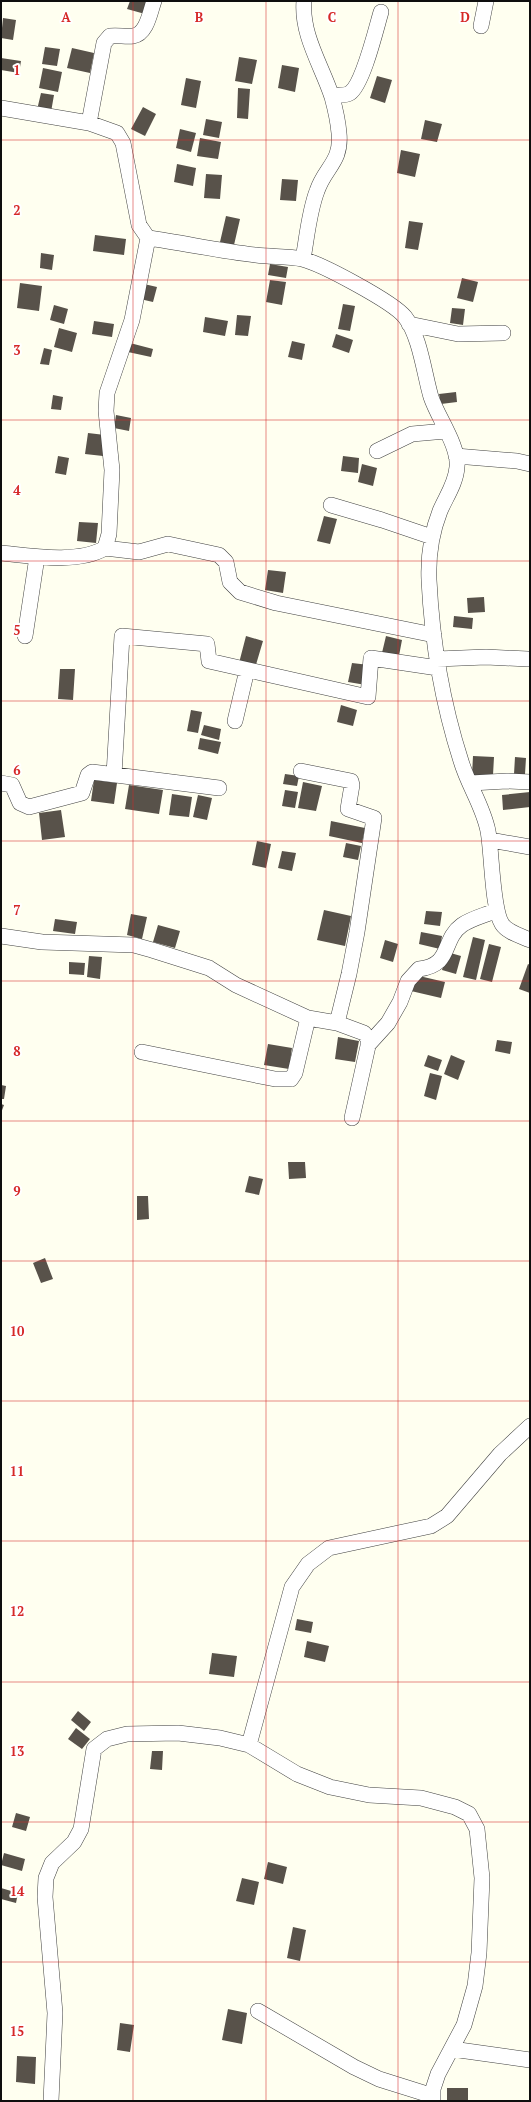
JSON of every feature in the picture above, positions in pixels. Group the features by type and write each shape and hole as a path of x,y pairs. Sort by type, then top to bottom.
{"street":[{"path":"88,123 104,43 110,36 135,36 140,33 149,17 154,1"},
{"path":"303,259 317,191 335,162 339,150 338,128 332,95 317,62 308,34 304,1"},
{"path":"481,26 486,1"},
{"path":"332,95 349,94 356,87 363,73 381,12"},
{"path":"1,108 88,123 111,130 120,137 123,142 139,225 148,238 132,320 107,393 106,410 112,470 109,534 106,548"},
{"path":"148,238 254,255 303,259 327,270 380,299 403,315 409,324 415,337 436,411 456,456 457,465 455,478 440,511 429,553 429,579 438,664 450,725 462,764 486,822 490,840 497,910 502,924 512,932 530,940"},
{"path":"409,324 458,334 503,333"},
{"path":"377,451 412,434 446,431"},
{"path":"456,456 517,461 530,464"},
{"path":"331,505 382,520 432,538"},
{"path":"1,553 37,557 90,555 96,554 106,548 139,552 168,544 219,554 226,562 230,582 240,592 276,603 434,635"},
{"path":"25,636 37,557"},
{"path":"114,775 122,636 207,644 209,661 368,697 371,658 438,664 486,657 528,658"},
{"path":"235,721 247,670"},
{"path":"301,771 351,781 352,785 348,809 374,818 357,932 349,974 337,1023"},
{"path":"1,783 12,785 20,803 28,807 82,793 88,775 92,772 219,788"},
{"path":"471,783 530,782"},
{"path":"490,840 530,847"},
{"path":"368,1045 388,1023 400,1002 408,981 419,969 431,967 443,958 453,936 462,925 497,910"},
{"path":"1,936 42,942 134,946 152,950 209,968 236,985 308,1018 337,1023 364,1033 368,1039 368,1045 352,1118"},
{"path":"142,1052 275,1079 291,1079 295,1073 308,1018"},
{"path":"249,1745 292,1587 308,1564 329,1548 431,1526 447,1516 500,1454 530,1426"},
{"path":"51,2101 55,2013 45,1897 46,1878 52,1863 74,1842 81,1829 94,1749 107,1739 127,1734 178,1732 249,1745 297,1774 330,1788 369,1795 421,1798 455,1807 470,1814 477,1829 482,1878 479,1953 475,1986 467,2017 438,2074 433,2099 379,2079 354,2067 258,2010"},
{"path":"452,2049 530,2060"}],"building":[{"path":"130,1 148,1 145,14 127,9"},
{"path":"3,18 16,20 13,40 1,38"},
{"path":"45,47 60,49 57,66 42,64"},
{"path":"72,48 94,53 90,73 67,68"},
{"path":"239,57 257,60 252,84 235,81"},
{"path":"1,58 21,61 19,73 1,70"},
{"path":"282,65 299,68 295,92 278,88"},
{"path":"43,68 62,72 58,92 39,88"},
{"path":"377,76 392,80 385,103 370,98"},
{"path":"186,78 201,81 196,108 181,105"},
{"path":"238,88 250,89 248,119 237,118"},
{"path":"41,93 54,95 51,112 37,110"},
{"path":"143,107 156,114 145,136 131,129"},
{"path":"206,119 222,122 219,138 203,135"},
{"path":"425,120 442,124 437,142 421,139"},
{"path":"180,129 196,133 191,152 176,148"},
{"path":"200,138 221,142 218,159 197,156"},
{"path":"401,150 420,154 415,177 397,173"},
{"path":"177,164 196,168 193,186 174,182"},
{"path":"206,174 222,175 220,199 204,198"},
{"path":"282,179 298,180 296,201 280,200"},
{"path":"226,216 240,219 234,245 220,242"},
{"path":"409,221 423,223 418,250 405,248"},
{"path":"95,235 126,239 124,255 93,251"},
{"path":"41,253 54,255 52,270 40,268"},
{"path":"270,264 288,267 286,278 268,275"},
{"path":"462,278 478,282 473,302 457,298"},
{"path":"270,280 286,282 282,305 266,302"},
{"path":"20,283 42,286 39,311 17,308"},
{"path":"144,284 157,287 153,302 140,299"},
{"path":"343,304 355,306 350,331 338,329"},
{"path":"54,305 68,309 64,324 50,320"},
{"path":"452,308 465,309 463,325 450,323"},
{"path":"237,315 251,316 248,336 235,335"},
{"path":"205,317 228,321 225,336 203,332"},
{"path":"94,321 114,324 112,337 92,334"},
{"path":"59,328 77,333 72,352 54,347"},
{"path":"336,334 353,340 349,353 332,347"},
{"path":"292,341 305,344 302,360 288,357"},
{"path":"130,343 153,349 151,357 128,352"},
{"path":"44,348 52,350 49,365 40,364"},
{"path":"456,392 457,402 441,404 439,394"},
{"path":"53,395 63,397 61,410 51,409"},
{"path":"116,415 131,418 129,431 114,428"},
{"path":"88,433 105,435 103,456 85,454"},
{"path":"58,456 69,458 66,475 55,473"},
{"path":"343,456 359,458 358,473 341,471"},
{"path":"362,464 377,468 373,486 358,482"},
{"path":"324,516 337,519 330,544 317,541"},
{"path":"79,522 98,523 96,543 77,541"},
{"path":"268,570 286,572 283,593 265,590"},
{"path":"484,597 485,612 468,613 467,598"},
{"path":"454,616 473,618 472,629 453,627"},
{"path":"246,636 263,641 255,668 239,663"},
{"path":"386,636 402,640 398,661 381,657"},
{"path":"352,663 369,665 366,685 348,682"},
{"path":"60,669 75,669 73,700 58,699"},
{"path":"341,705 357,710 353,726 337,722"},
{"path":"191,710 202,712 198,733 187,731"},
{"path":"204,725 221,729 219,740 201,735"},
{"path":"200,738 221,742 218,754 198,749"},
{"path":"473,756 494,757 493,775 472,775"},
{"path":"515,757 526,758 525,774 514,774"},
{"path":"285,774 299,776 297,786 283,784"},
{"path":"94,780 117,783 114,804 91,801"},
{"path":"303,782 322,786 316,811 298,808"},
{"path":"129,785 163,790 159,814 125,809"},
{"path":"285,790 298,792 295,808 282,806"},
{"path":"530,792 530,807 503,810 502,795"},
{"path":"172,794 192,797 189,817 169,815"},
{"path":"198,795 212,798 207,820 193,817"},
{"path":"61,810 65,837 42,840 39,813"},
{"path":"331,821 365,828 362,843 329,836"},
{"path":"257,841 271,844 266,868 252,865"},
{"path":"346,843 361,846 358,860 343,857"},
{"path":"282,851 296,853 292,871 278,868"},
{"path":"324,910 351,916 345,946 317,940"},
{"path":"426,911 442,912 440,926 424,924"},
{"path":"131,914 147,917 142,939 127,935"},
{"path":"55,919 77,922 75,934 53,931"},
{"path":"158,925 180,931 175,948 153,942"},
{"path":"421,932 442,936 440,949 419,944"},
{"path":"473,937 485,940 476,980 463,977"},
{"path":"385,940 398,944 393,962 380,958"},
{"path":"489,944 501,947 492,982 480,979"},
{"path":"447,952 461,956 456,974 442,970"},
{"path":"89,956 102,957 100,979 87,977"},
{"path":"69,962 85,963 84,975 69,974"},
{"path":"528,964 530,965 530,993 519,989"},
{"path":"415,975 445,982 441,998 411,991"},
{"path":"338,1037 359,1041 355,1062 335,1059"},
{"path":"497,1040 512,1042 510,1054 495,1051"},
{"path":"268,1044 292,1048 289,1069 264,1065"},
{"path":"428,1055 442,1060 438,1071 424,1066"},
{"path":"451,1055 465,1061 458,1080 444,1074"},
{"path":"430,1073 442,1076 436,1100 424,1096"},
{"path":"1,1085 6,1086 4,1099 1,1099"},
{"path":"1,1104 4,1105 1,1113"},
{"path":"288,1162 305,1162 306,1178 289,1179"},
{"path":"249,1176 263,1179 259,1195 245,1192"},
{"path":"137,1196 148,1196 149,1219 137,1220"},
{"path":"45,1258 53,1279 41,1283 33,1263"},
{"path":"297,1619 313,1622 311,1633 295,1630"},
{"path":"307,1641 329,1646 325,1662 304,1657"},
{"path":"212,1653 237,1656 234,1677 209,1674"},
{"path":"78,1711 91,1722 84,1731 71,1720"},
{"path":"76,1728 90,1739 82,1749 68,1739"},
{"path":"152,1751 163,1751 162,1770 150,1769"},
{"path":"16,1813 30,1817 26,1831 12,1827"},
{"path":"4,1853 25,1859 22,1871 1,1865"},
{"path":"268,1862 287,1867 283,1884 264,1879"},
{"path":"242,1878 259,1882 254,1905 236,1901"},
{"path":"1,1888 18,1893 16,1903 1,1899"},
{"path":"293,1927 306,1930 300,1961 287,1958"},
{"path":"228,2009 247,2013 242,2044 222,2040"},
{"path":"120,2023 134,2025 130,2052 117,2050"},
{"path":"17,2056 36,2057 35,2084 16,2082"},
{"path":"447,2088 468,2088 468,2101 447,2101"}]}
